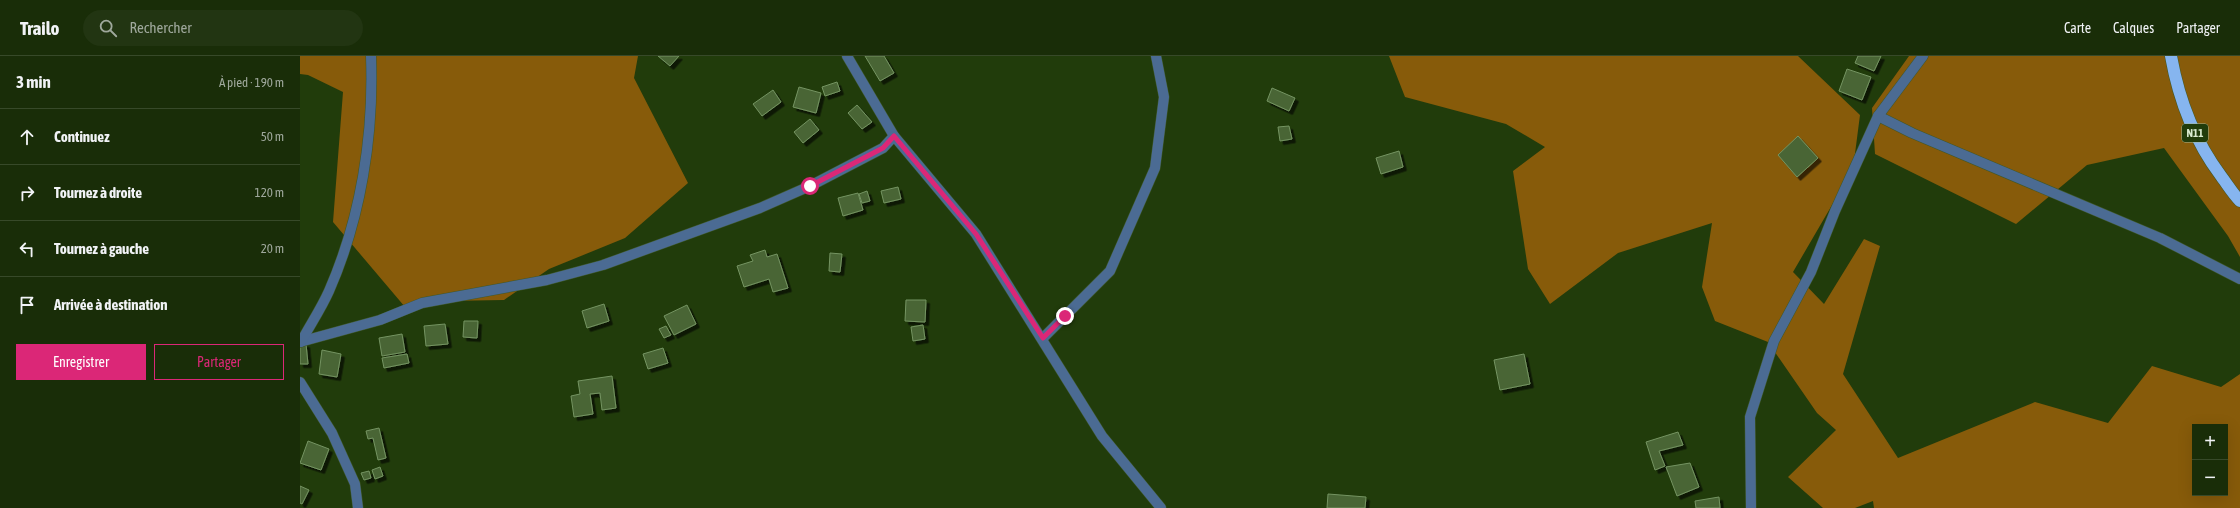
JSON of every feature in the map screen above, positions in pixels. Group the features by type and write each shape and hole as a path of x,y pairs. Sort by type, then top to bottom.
{"highway":[{"name":"N11","path":"2171,56 2175,80 2187,119 2207,157 2240,201"}],"street":[{"path":"301,342 329,291 354,220 368,153 371,56"},
{"path":"847,56 894,136 976,234 1043,338 1102,436 1161,508"},
{"path":"1043,338 1110,270 1155,168 1164,97 1156,56"},
{"path":"1751,508 1750,417 1774,341 1811,272 1835,211 1878,116 1923,56"},
{"path":"1878,116 1912,133 2160,238 2240,279"},
{"path":"301,342 380,320 422,303 547,280 602,265 753,210 810,186 883,148 894,136"},
{"path":"300,382 332,433 355,484 358,508"}],"shaded area":[{"path":"300,56 638,56 634,78 688,183 625,238 549,269 504,300 444,301 405,307 333,222 343,92 308,75 300,74"},
{"path":"1389,56 1798,56 1860,115 1853,169 1793,272 1824,304 1864,239 1880,246 1843,374 1898,458 2035,402 2108,423 2152,366 2221,387 2240,374 2240,508 1874,508 1873,501 1855,508 1823,508 1788,477 1836,430 1817,413 1768,342 1715,321 1702,287 1712,223 1618,253 1550,304 1528,269 1513,171 1545,147 1506,124 1405,97"},
{"path":"1909,56 2240,56 2240,257 2228,236 2164,148 2087,165 2016,224 1875,154 1872,108"}],"building":[{"path":"658,56 679,56 670,66"},
{"path":"865,56 884,56 894,73 880,81"},
{"path":"1858,56 1881,56 1874,71 1855,63"},
{"path":"1847,69 1871,77 1862,100 1839,91"},
{"path":"837,82 840,91 825,96 822,87"},
{"path":"799,87 821,93 816,113 793,107"},
{"path":"1272,88 1295,98 1289,111 1267,101"},
{"path":"773,90 781,102 762,116 753,104"},
{"path":"857,105 872,122 862,129 848,113"},
{"path":"810,119 819,130 803,143 794,132"},
{"path":"1289,126 1292,139 1280,141 1278,127"},
{"path":"1798,136 1818,158 1797,177 1778,155"},
{"path":"1399,151 1403,167 1381,174 1376,158"},
{"path":"898,187 901,199 884,203 881,191"},
{"path":"867,191 870,201 862,203 859,194"},
{"path":"858,193 863,210 843,216 838,198"},
{"path":"765,250 767,257 777,254 788,288 773,292 769,279 744,287 737,266 753,261 750,255"},
{"path":"830,253 842,254 840,272 829,271"},
{"path":"906,300 926,300 925,322 905,321"},
{"path":"604,304 609,321 587,328 582,311"},
{"path":"687,305 696,324 674,335 664,316"},
{"path":"464,321 478,321 477,338 463,337"},
{"path":"445,324 448,344 426,346 424,326"},
{"path":"923,325 925,339 913,341 911,327"},
{"path":"666,326 671,335 664,338 659,329"},
{"path":"402,334 405,352 382,356 379,338"},
{"path":"300,344 306,344 308,364 300,364"},
{"path":"663,348 668,363 648,369 643,354"},
{"path":"322,350 341,354 337,377 319,374"},
{"path":"407,354 409,363 384,368 382,358"},
{"path":"1524,354 1530,384 1500,390 1494,360"},
{"path":"612,376 616,408 602,410 600,393 590,394 593,414 574,417 571,396 580,394 578,381"},
{"path":"379,428 386,458 378,460 373,438 368,439 366,431"},
{"path":"1678,432 1683,445 1659,451 1665,466 1655,470 1646,442"},
{"path":"308,441 329,449 321,470 300,463"},
{"path":"1690,463 1699,487 1677,496 1666,467"},
{"path":"380,467 383,476 375,479 372,470"},
{"path":"369,471 371,478 364,480 361,473"},
{"path":"300,486 309,490 302,504 300,503"},
{"path":"1328,494 1366,497 1365,508 1327,508"},
{"path":"1719,497 1720,508 1696,508 1695,501"}],"route":[{"path":"810,186 868,157 883,148 894,136 906,148 976,234 1043,338 1065,316"}]}
